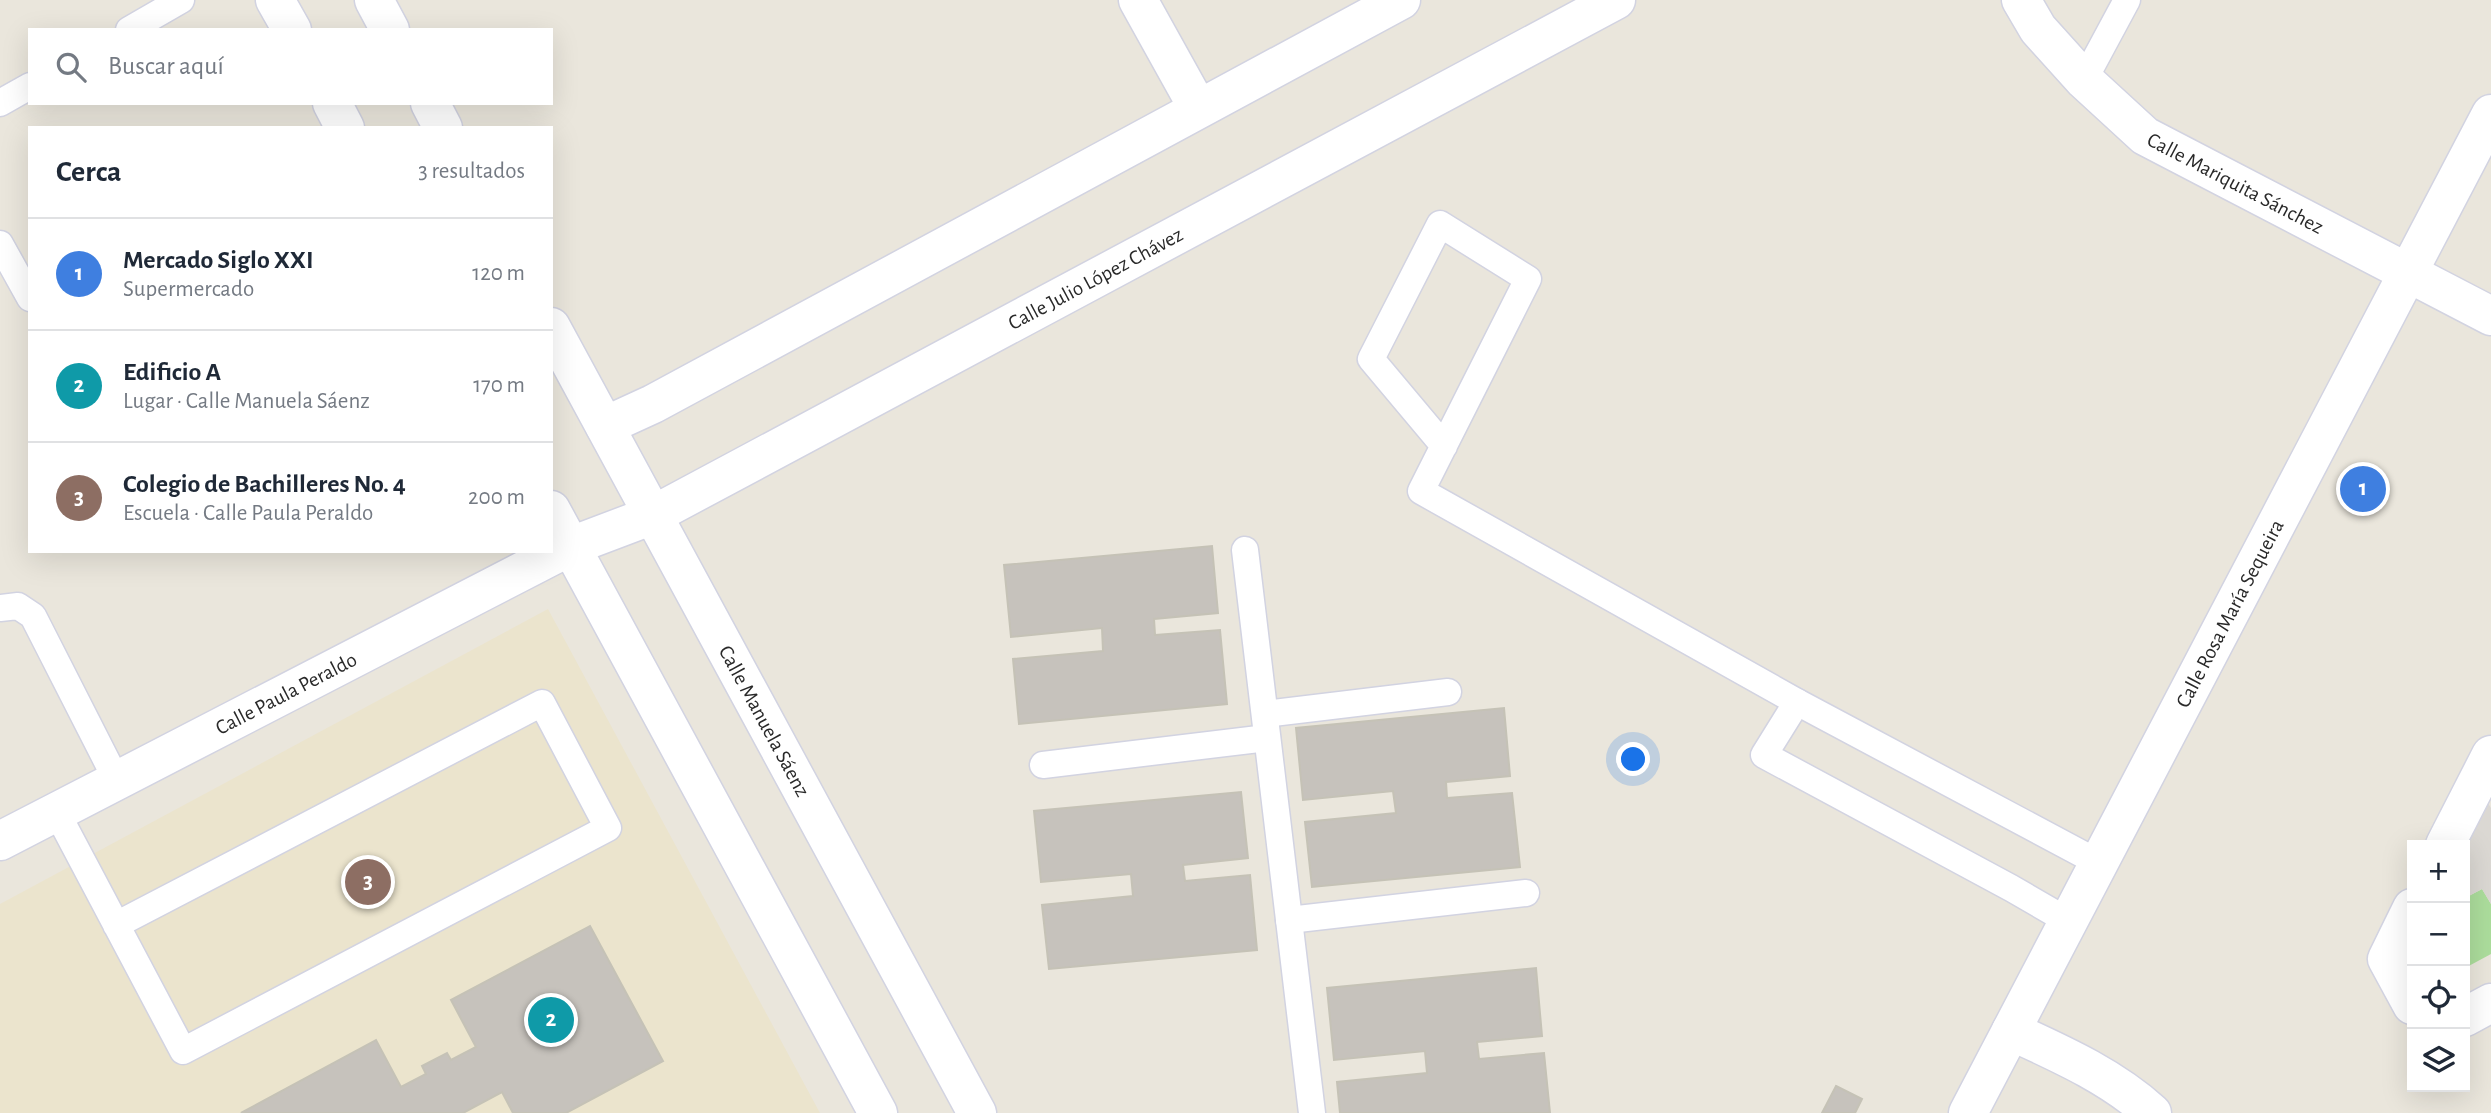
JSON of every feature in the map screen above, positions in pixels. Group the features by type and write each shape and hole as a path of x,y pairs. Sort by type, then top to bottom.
{"street":[{"path":"275,0 291,28"},
{"path":"374,0 389,28"},
{"path":"1138,0 1198,108"},
{"path":"605,426 653,404 1401,0"},
{"name":"Calle Julio López Chávez","path":"571,546 653,516 1616,0"},
{"name":"Calle Mariquita Sánchez","path":"2021,0 2038,29 2084,80 2145,136 2491,316"},
{"path":"332,105 344,126"},
{"path":"431,105 442,126"},
{"name":"Calle Rosa María Sequeira","path":"1968,1113 2491,114"},
{"name":"Calle Manuela Sáenz","path":"553,331 977,1113"},
{"path":"553,514 878,1113"},
{"name":"Calle Paula Peraldo","path":"0,841 571,546"},
{"path":"2448,840 2491,755"},
{"path":"2407,918 2386,959 2407,996"},
{"path":"2470,1014 2491,1003"},
{"path":"2011,1031 2082,1065 2130,1093 2152,1113"}],"lane":[{"path":"132,28 181,0"},
{"path":"2084,80 2127,0"},
{"path":"0,103 28,87"},
{"path":"1444,446 1371,359 1440,224 1528,279 1421,492 1797,702 2099,863"},
{"path":"0,244 28,294"},
{"path":"1245,550 1312,1113"},
{"path":"0,608 18,606 33,616 117,779"},
{"path":"1043,765 1448,692"},
{"path":"1797,702 1764,755 2011,888 2068,922"},
{"path":"56,811 116,925 183,1051 608,828 542,703 116,925"},
{"path":"1289,920 1526,893"}],"shaded area":[{"path":"548,609 820,1113 0,1113 0,904"},
{"path":"2479,788 2491,808 2491,904 2482,889 2470,895 2470,840 2466,840"}],"green space":[{"path":"2482,889 2491,904 2491,954 2470,965 2470,903 2470,895"}],"building":[{"path":"1212,546 1218,613 1154,619 1155,635 1220,630 1227,704 1019,724 1013,659 1103,651 1102,628 1011,637 1004,565"},
{"path":"1504,708 1510,776 1446,782 1447,798 1512,793 1520,867 1312,887 1305,822 1396,813 1393,791 1303,800 1296,728"},
{"path":"1241,792 1248,858 1183,865 1185,881 1250,875 1257,950 1049,969 1042,905 1133,896 1131,874 1041,882 1034,811"},
{"path":"590,926 663,1061 566,1113 513,1113 502,1092 463,1113 241,1113 376,1040 401,1087 426,1074 422,1066 447,1053 451,1060 476,1047 451,1000"},
{"path":"1536,968 1542,1036 1477,1042 1479,1059 1544,1053 1550,1113 1340,1113 1337,1082 1427,1073 1425,1051 1334,1060 1327,988"},
{"path":"1836,1086 1862,1099 1855,1113 1822,1113"}],"place":[{"name":"Mercado Siglo XXI","path":"2363,489"},
{"name":"Colegio de Bachilleres No. 4","path":"368,882"},
{"name":"Edificio A","path":"551,1020"}]}
